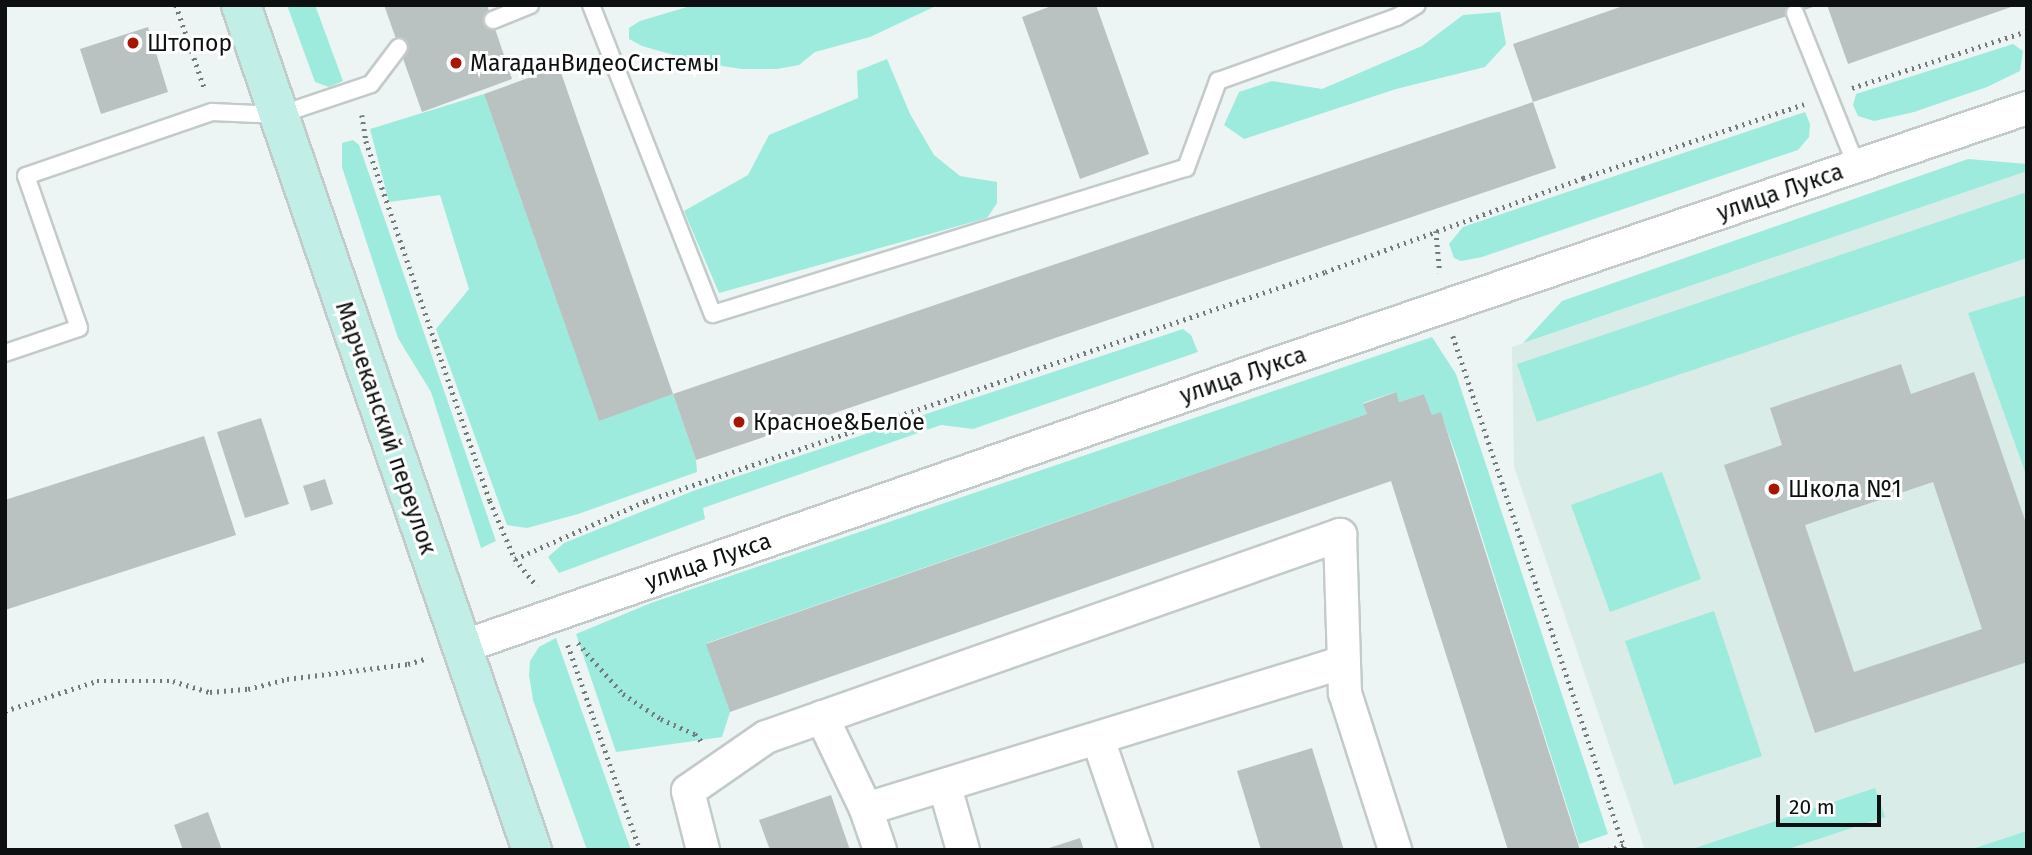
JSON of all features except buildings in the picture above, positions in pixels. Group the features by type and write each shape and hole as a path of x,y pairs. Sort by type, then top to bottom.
{"main road":[{"name":"Марчеканский переулок","path":"241,5 532,850"}],"street":[{"name":"улица Лукса","path":"462,647 561,622 1443,307 2027,108"},
{"path":"703,850 688,791 766,737 1340,535 1345,693 1395,850"},
{"path":"866,810 1344,662"},
{"path":"822,716 866,810 880,850"},
{"path":"1098,739 1136,850"},
{"path":"945,786 963,850"}],"lane":[{"path":"493,20 530,5"},
{"path":"591,5 713,314 1186,168 1218,81 1397,17 1417,5"},
{"path":"1795,13 1857,166"},
{"path":"5,353 79,328 26,176 212,112 279,115 371,84 399,47"}],"path":[{"path":"176,5 212,112"},
{"path":"515,559 646,501 1325,272 1828,95 2027,32"},
{"path":"371,84 361,117 366,141 462,424 515,559 561,622 623,694 661,719 695,734 724,765"},
{"path":"1436,231 1443,307 1625,848 1608,850"},
{"path":"561,622 640,850"},
{"path":"5,711 97,681 173,681 210,692 248,690 287,679 408,664 462,647"}],"shaded area":[{"name":"Школа №1","path":"2027,171 2027,850 1645,850 1514,467 1512,347"}],"green space":[{"path":"287,5 315,5 343,81 329,87 315,82"},
{"path":"694,5 938,5 870,37 815,52 799,65 777,69 742,69 702,63 642,46 629,39 629,28 640,21"},
{"path":"1500,12 1506,44 1485,67 1396,89 1244,139 1224,125 1239,92 1272,81 1322,89 1422,46 1463,15"},
{"path":"2013,44 2023,51 2020,71 1987,87 1914,112 1874,121 1858,116 1853,105 1856,94"},
{"path":"887,59 910,114 934,155 960,176 997,182 997,203 987,218 719,293 684,211 748,175 769,135 858,98 857,71"},
{"path":"484,94 599,420 673,394 696,460 697,472 578,514 527,528 507,525 436,329 469,289 440,195 389,202 370,129"},
{"path":"1805,112 1810,124 1809,137 1798,150 1482,257 1461,261 1454,258 1449,244 1463,227"},
{"path":"353,140 359,145 496,541 481,548 431,392 398,338 342,167 342,143"},
{"path":"1968,159 2027,164 2027,171 1523,343 1562,301"},
{"path":"2027,192 2027,258 1537,422 1517,364"},
{"path":"2027,295 2027,477 1968,313"},
{"path":"1183,329 1191,335 1198,352 973,429 941,425 703,508 705,519 559,573 548,557 564,543 693,491"},
{"path":"1432,337 1456,374 1608,834 1579,844 1457,458 1441,413 1432,415 1424,394 1399,402 1395,392 1363,403 1367,414 707,643 730,712 722,737 616,752 576,634 651,603"},
{"path":"1662,472 1701,579 1610,612 1571,505"},
{"path":"1714,611 1762,756 1674,785 1625,641"},
{"path":"556,638 631,850 587,850 533,700 530,661 539,647"},
{"path":"1875,788 1885,817 1785,850 1692,849"},
{"path":"2027,831 2027,850 1969,850"}],"place":[{"name":"Штопор","path":"133,43"},
{"name":"МагаданВидеоСистемы","path":"456,63"},
{"name":"Красное&Белое","path":"739,422"},
{"name":"Школа №1","path":"1774,489"}]}
